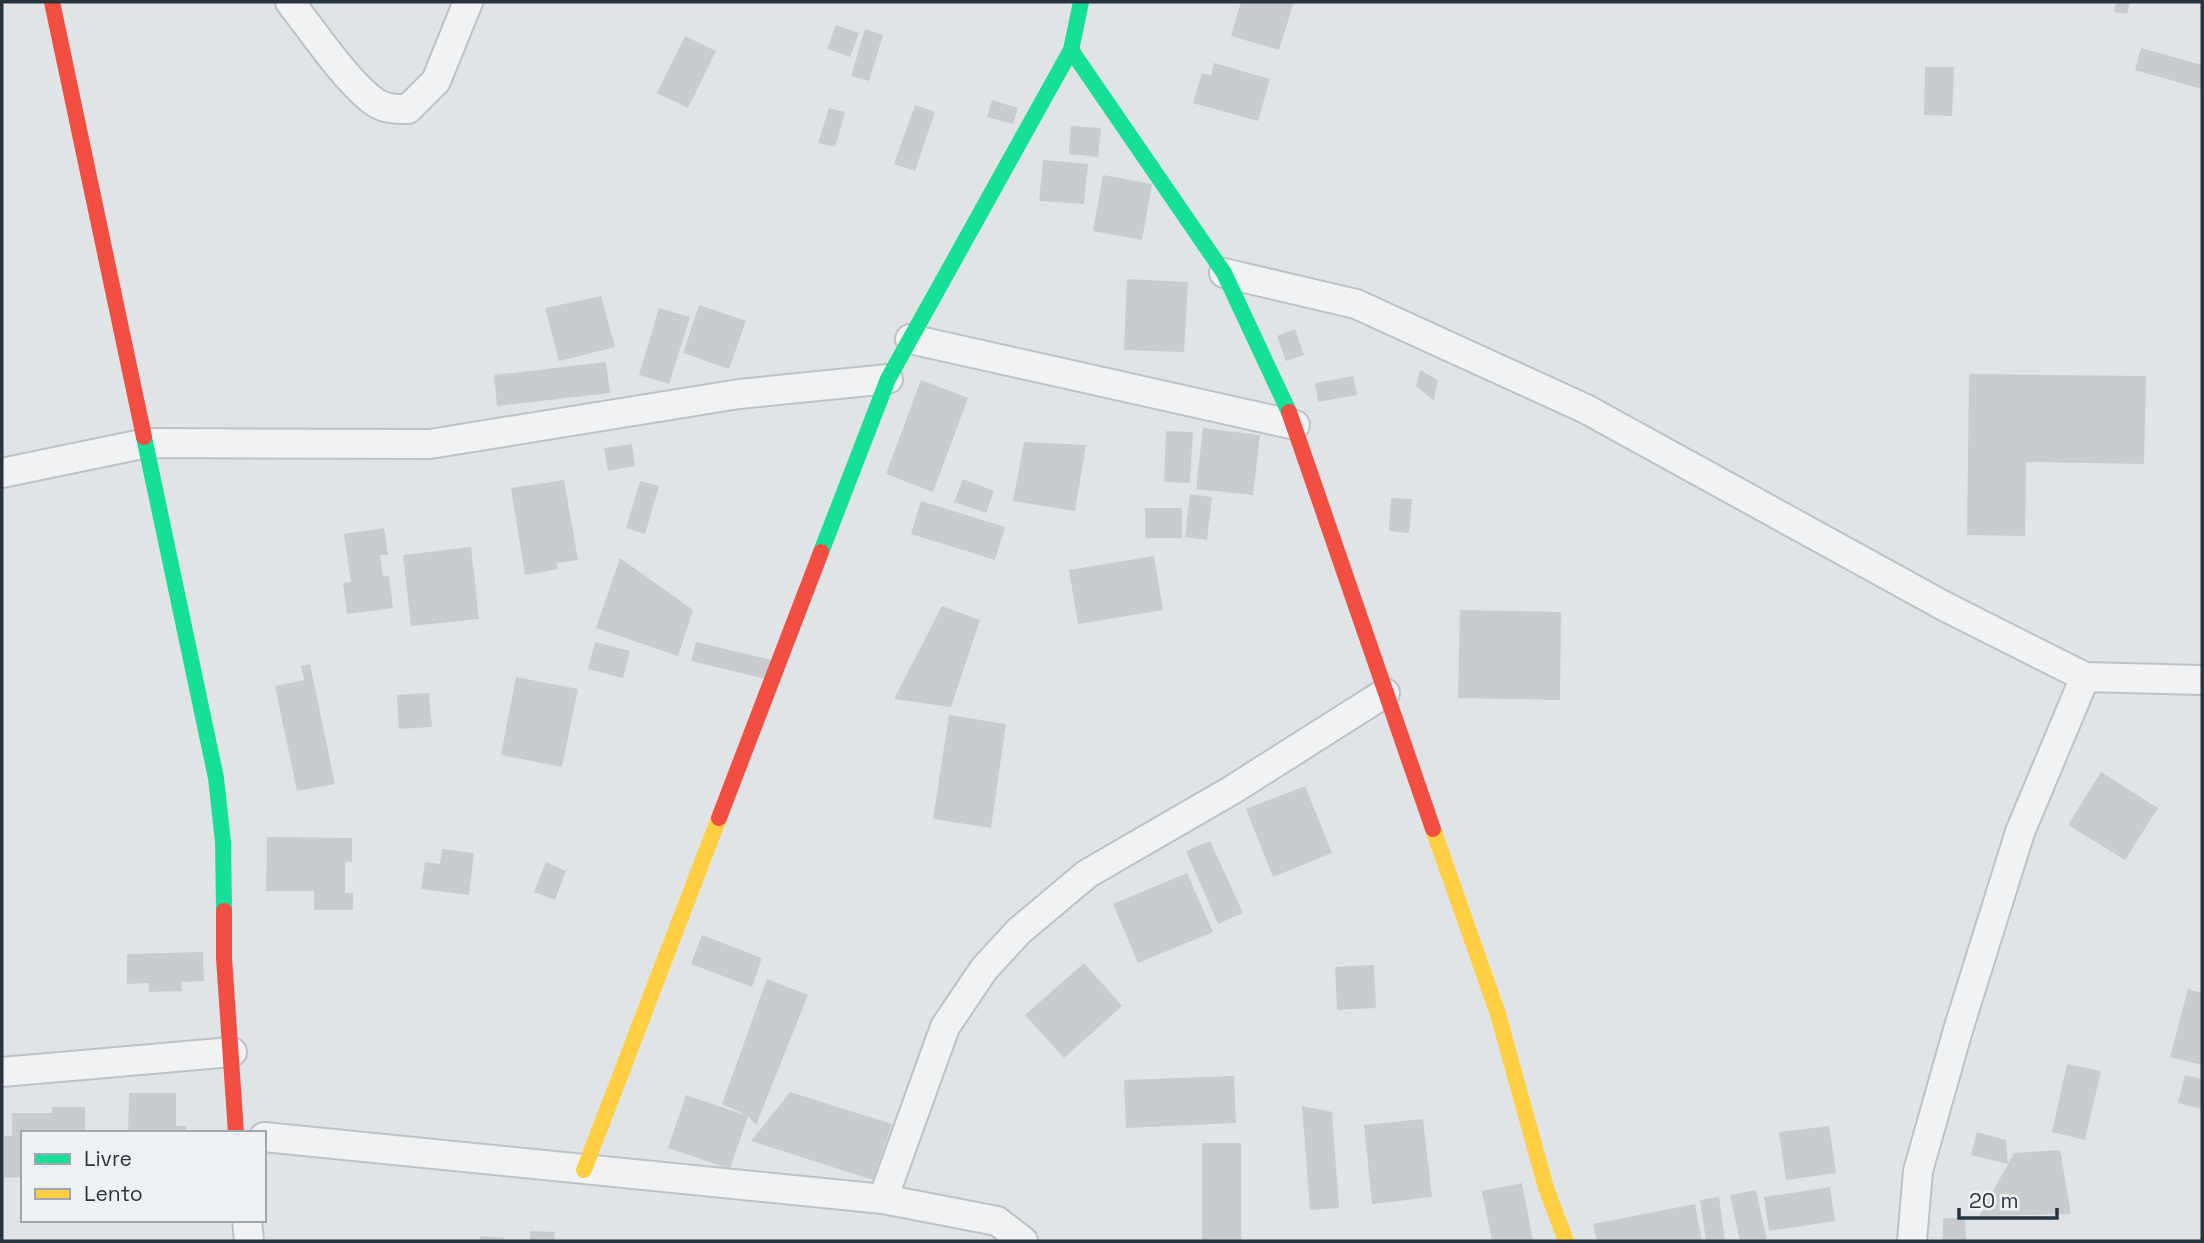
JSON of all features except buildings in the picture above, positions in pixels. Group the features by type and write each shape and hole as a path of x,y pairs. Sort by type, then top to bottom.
{"street":[{"path":"52,2 216,778 223,842 224,958 236,1131"},
{"path":"290,2 349,76 376,103 392,109 408,109 436,81 468,2"},
{"path":"584,1170 888,379 1071,50 1081,2"},
{"path":"1071,50 1224,273 1295,425 1385,693 1498,1014 1546,1188 1566,1241"},
{"path":"1224,273 1356,304 1586,409 1944,606 2085,677 2202,680"},
{"path":"910,339 1295,425"},
{"path":"2,473 147,443 430,444 739,394 888,379"},
{"path":"1912,1241 1918,1171 1958,1030 2020,832 2085,677"},
{"path":"883,1199 945,1027 984,969 1019,930 1087,874 1232,790 1385,693"},
{"path":"2,1072 232,1052"},
{"path":"266,1137 883,1199 998,1221 1023,1241"},
{"path":"247,1222 249,1241"}],"traffic: fast":[{"path":"821,552 888,379 1071,50 1081,2"},
{"path":"1071,50 1224,273 1289,412"},
{"path":"144,437 216,778 223,842 224,911"}],"traffic: slow":[{"path":"584,1170 719,818"},
{"path":"1433,829 1498,1014 1546,1188 1566,1241"}],"traffic: jam":[{"path":"52,2 144,437"},
{"path":"1289,412 1433,829"},
{"path":"719,818 821,552"},
{"path":"224,911 224,958 236,1131"}]}
